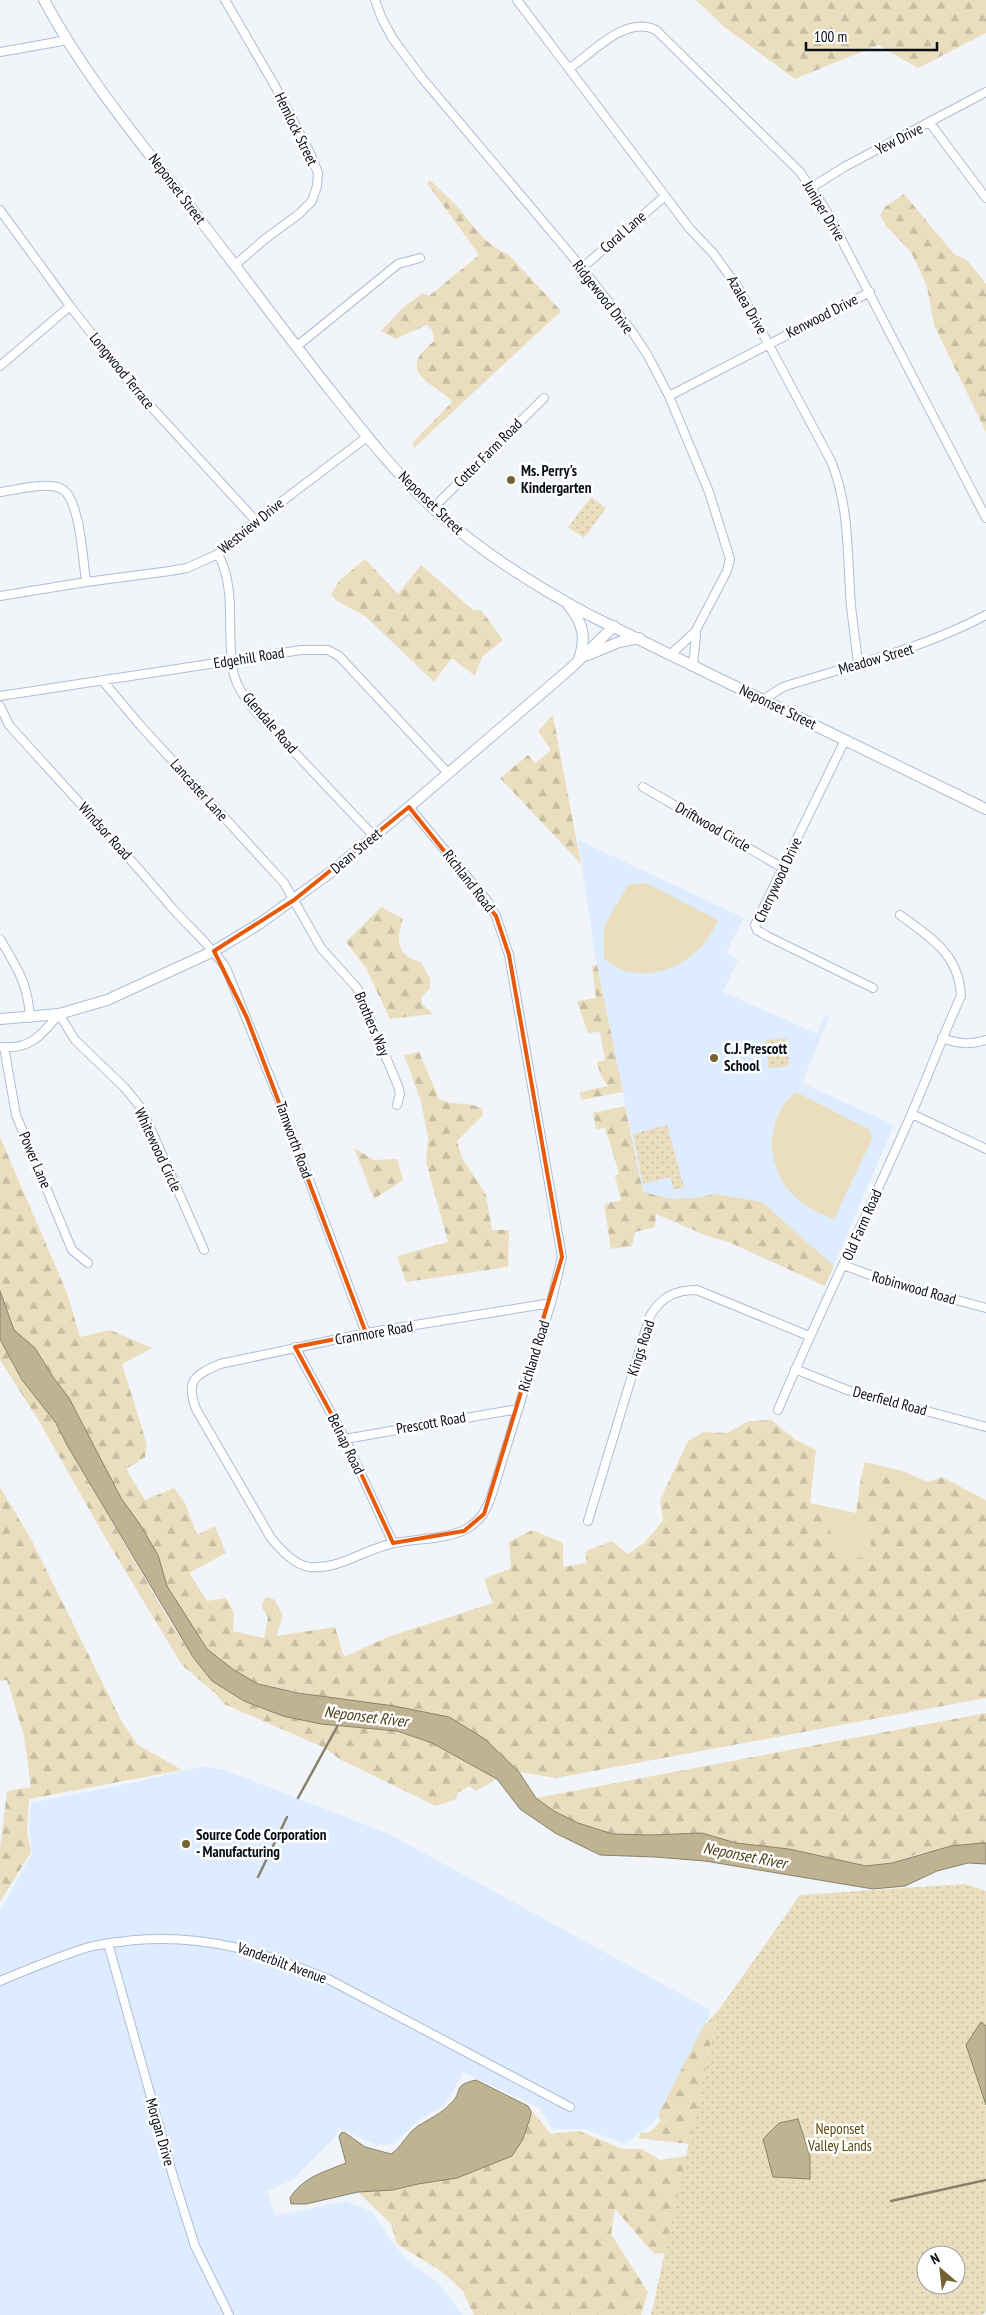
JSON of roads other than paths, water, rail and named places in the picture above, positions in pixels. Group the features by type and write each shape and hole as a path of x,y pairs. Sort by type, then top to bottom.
{"main road":[{"name":"Neponset Street","path":"44,0 104,94 296,347 367,437 432,508 504,565 567,603 986,809"},
{"path":"567,603 576,614 583,631 584,642 579,661"},
{"name":"Dean Street","path":"0,1019 30,1018 59,1014 107,1000 214,951 294,900 332,872 410,807 448,772 579,661 614,626"},
{"path":"579,661 619,642 639,638"}],"street":[{"name":"Hemlock Street","path":"225,0 280,95 312,155 318,173 317,186 312,200 299,214 234,265"},
{"name":"Ridgewood Drive","path":"375,0 393,39 422,78 582,268 636,338 669,396 709,492 730,559 726,571 695,632 671,654"},
{"name":"Azalea Drive","path":"517,0 570,68 602,114 739,289 831,461 840,482 847,528 851,606 858,663"},
{"name":"Juniper Drive","path":"570,68 626,29 648,26 656,30 800,172 812,187 870,292 986,518"},
{"path":"0,52 68,40"},
{"name":"Yew Drive","path":"812,187 846,166 986,92"},
{"path":"930,123 986,198"},
{"name":"Coral Lane","path":"582,268 665,196"},
{"name":"Longwood Terrace","path":"0,210 70,306 133,387 256,521"},
{"path":"296,347 398,264 420,258"},
{"name":"Kenwood Drive","path":"669,396 768,343 870,292"},
{"path":"0,366 70,306"},
{"name":"Cotter Farm Road","path":"432,508 544,398"},
{"name":"Westview Drive","path":"0,596 187,568 218,554 256,521 367,437"},
{"path":"0,492 52,486 62,489 71,499 75,511 86,582"},
{"name":"Glendale Road","path":"218,554 226,568 232,662 239,686 264,719 374,836"},
{"name":"Meadow Street","path":"764,699 784,687 858,663 918,647 956,631 986,615"},
{"name":"Ridgewood Drive","path":"693,665 695,632"},
{"name":"Edgehill Road","path":"0,696 301,650 328,650 339,656 448,772"},
{"name":"Lancaster Lane","path":"102,680 140,725 284,883 294,900"},
{"name":"Windsor Road","path":"0,706 9,725 131,859 196,936 214,951"},
{"name":"Cherrywood Drive","path":"845,740 755,925 757,930 873,988"},
{"name":"Driftwood Circle","path":"643,787 783,868"},
{"name":"Richland Road","path":"201,1374 193,1382 190,1393 196,1409 271,1538 281,1551 294,1561 308,1567 331,1566 393,1543 464,1531 484,1514 551,1303 562,1257 509,955 502,931 489,903 410,807"},
{"name":"Brothers Way","path":"294,900 321,948 357,988 398,1086 400,1094 397,1105"},
{"name":"Old Farm Road","path":"778,1410 809,1336 912,1114 960,996 960,981 952,960 944,950 900,915"},
{"path":"0,939 25,982 29,997 30,1018"},
{"name":"Tamworth Road","path":"214,951 226,968 247,1018 366,1333"},
{"path":"2,1047 28,1044 38,1039 59,1014"},
{"name":"Whitewood Circle","path":"59,1014 75,1040 124,1087 142,1109 204,1250"},
{"path":"942,1038 960,1044 971,1044 986,1040"},
{"name":"Power Lane","path":"2,1047 16,1115 72,1250 88,1263"},
{"path":"912,1114 986,1149"},
{"name":"Robinwood Road","path":"843,1265 889,1282 986,1308"},
{"name":"Kings Road","path":"588,1521 650,1316 656,1305 672,1293 681,1290 697,1290 809,1336"},
{"name":"Cranmore Road","path":"201,1374 220,1364 366,1333 551,1303"},
{"name":"Belnap Road","path":"296,1348 345,1439 393,1543"},
{"name":"Deerfield Road","path":"795,1369 847,1390 986,1428"},
{"name":"Prescott Road","path":"345,1439 518,1409"},
{"name":"Vanderbilt Avenue","path":"0,1981 82,1950 108,1943 148,1939 196,1940 239,1946 290,1963 328,1979 570,2107"},
{"name":"Morgan Drive","path":"108,1943 167,2158 195,2246 229,2315"}],"water":[{"name":"Neponset River","path":"0,1291 14,1330 35,1348 69,1398 121,1498 158,1555 167,1586 207,1649 234,1670 258,1684 298,1693 394,1706 449,1717 485,1739 519,1772 536,1798 554,1811 578,1823 613,1834 702,1833 736,1843 789,1849 866,1866 892,1863 951,1846 986,1843 986,1864 968,1863 937,1871 905,1886 873,1889 705,1861 600,1855 555,1833 520,1809 497,1779 432,1743 397,1731 321,1724 283,1716 244,1701 212,1681 193,1657 67,1445 56,1423 22,1380 0,1339"},
{"path":"981,2022 986,2026 986,2105 966,2045"},
{"path":"476,2080 528,2106 531,2112 523,2139 512,2156 457,2178 393,2190 358,2192 306,2204 291,2204 290,2198 301,2185 322,2172 346,2163 339,2137 341,2133 344,2132 365,2147 391,2154 414,2129 446,2108 457,2096 463,2084"},
{"path":"798,2119 810,2156 810,2179 773,2177 763,2139 779,2123"}],"waterway":[{"name":"Neponset River","path":"298,1798 338,1725"},
{"path":"258,1877 287,1817"},
{"path":"891,2201 986,2180"}],"place":[{"name":"Ms. Perry's Kindergarten","path":"511,480"},
{"name":"C.J. Prescott School","path":"714,1058"},
{"name":"Source Code Corporation - Manufacturing","path":"186,1844"}],"park label":[{"name":"Neponset Valley Lands","path":"840,2138"}]}
